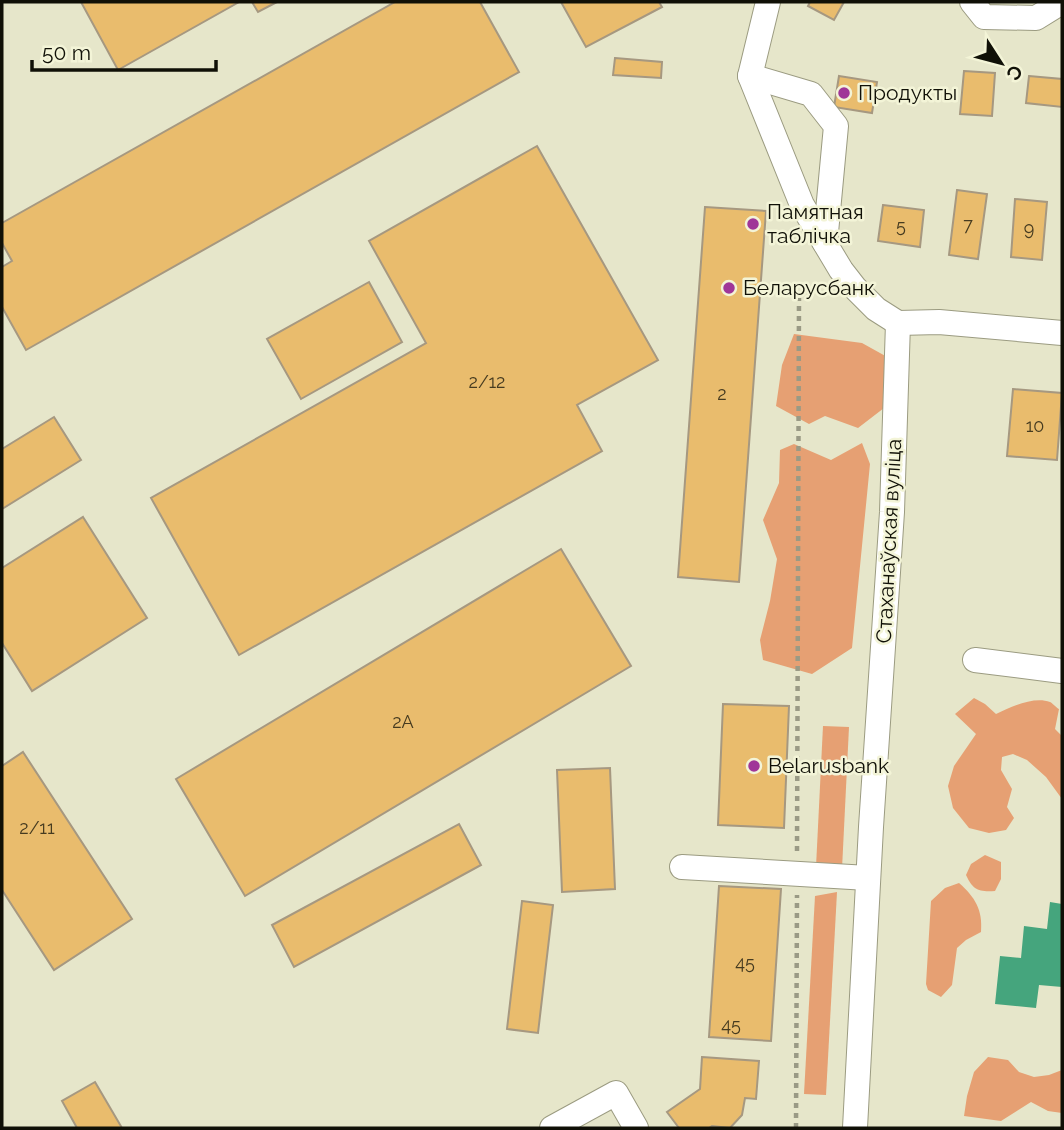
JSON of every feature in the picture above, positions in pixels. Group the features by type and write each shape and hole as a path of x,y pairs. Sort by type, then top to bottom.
{"street":[{"path":"768,2 750,76 802,205 841,270 855,288 876,309 898,323 939,322 1062,333"},
{"path":"972,2 984,17 1036,18 1062,2"},
{"path":"750,76 811,94 836,126 824,243"},
{"name":"Стаханаўская вуліца","path":"855,1128 892,512 898,323"},
{"path":"975,660 1062,671"},
{"path":"682,867 868,878"},
{"path":"552,1128 616,1093 636,1128"}],"path":[{"path":"796,1128 799,298"}],"shaded area":[{"path":"794,334 862,343 889,358 884,408 858,428 825,416 809,424 776,406 782,365"},
{"path":"862,443 870,464 852,648 812,674 763,660 760,640 777,559 763,520 779,483 780,450 794,444 831,460"},
{"path":"974,698 996,714 1030,701 1050,702 1059,709 1055,729 1062,736 1062,799 1046,777 1027,760 1013,754 1002,757 1001,770 1012,789 1007,807 1014,818 1006,830 989,833 969,828 953,808 948,786 954,766 976,734 955,714"},
{"path":"823,726 849,727 842,869 816,867"},
{"path":"985,855 1001,862 1001,879 995,891 977,889 966,875 971,864"},
{"path":"959,883 977,904 981,917 981,932 957,948 952,985 941,997 928,990 926,984 931,901 945,888"},
{"path":"837,892 826,1095 804,1094 815,896"},
{"path":"1050,902 1062,904 1062,987 1039,985 1036,1008 995,1004 1000,956 1021,958 1024,926 1047,929"},
{"path":"988,1057 1008,1060 1019,1072 1034,1077 1062,1070 1062,1113 1048,1111 1031,1102 1001,1121 964,1116 974,1072"}],"building":[{"path":"81,2 239,2 118,70"},
{"path":"252,2 277,2 258,12"},
{"path":"395,2 480,2 519,72 26,350 2,307 2,267 12,261 2,243 2,223"},
{"path":"561,2 659,2 662,7 586,47"},
{"path":"810,2 844,2 834,20 808,6"},
{"path":"615,58 662,62 661,78 613,75"},
{"path":"964,71 995,73 992,116 960,114"},
{"path":"839,76 877,82 872,113 834,107"},
{"path":"1029,76 1062,79 1062,107 1026,103"},
{"path":"537,146 658,360 577,405 602,451 239,655 151,498 426,343 369,241"},
{"path":"957,190 987,194 978,259 949,255"},
{"path":"1015,199 1047,202 1042,260 1011,257"},
{"path":"883,205 924,210 920,247 878,241"},
{"path":"705,207 766,211 739,582 678,577"},
{"path":"369,282 402,342 301,399 267,339"},
{"path":"1013,389 1062,393 1057,460 1007,456"},
{"path":"54,417 81,460 2,509 2,449"},
{"path":"83,517 147,618 32,691 2,643 2,568"},
{"path":"561,549 631,666 245,896 176,779"},
{"name":"Belarusbank","path":"723,704 789,706 784,828 718,825"},
{"path":"23,752 132,919 54,970 2,890 2,766"},
{"path":"610,768 615,889 562,892 557,770"},
{"path":"459,824 481,865 294,967 272,925"},
{"path":"719,886 781,889 771,1041 709,1037"},
{"path":"522,901 553,905 538,1033 507,1029"},
{"path":"702,1057 759,1061 756,1099 745,1098 742,1115 730,1128 679,1128 667,1112 700,1089"},
{"path":"95,1082 122,1128 77,1128 62,1101"}],"place":[{"name":"Продукты","path":"844,93"},
{"name":"Памятная таблічка","path":"753,224"},
{"name":"Беларусбанк","path":"729,288"},
{"name":"Belarusbank","path":"754,766"}]}
